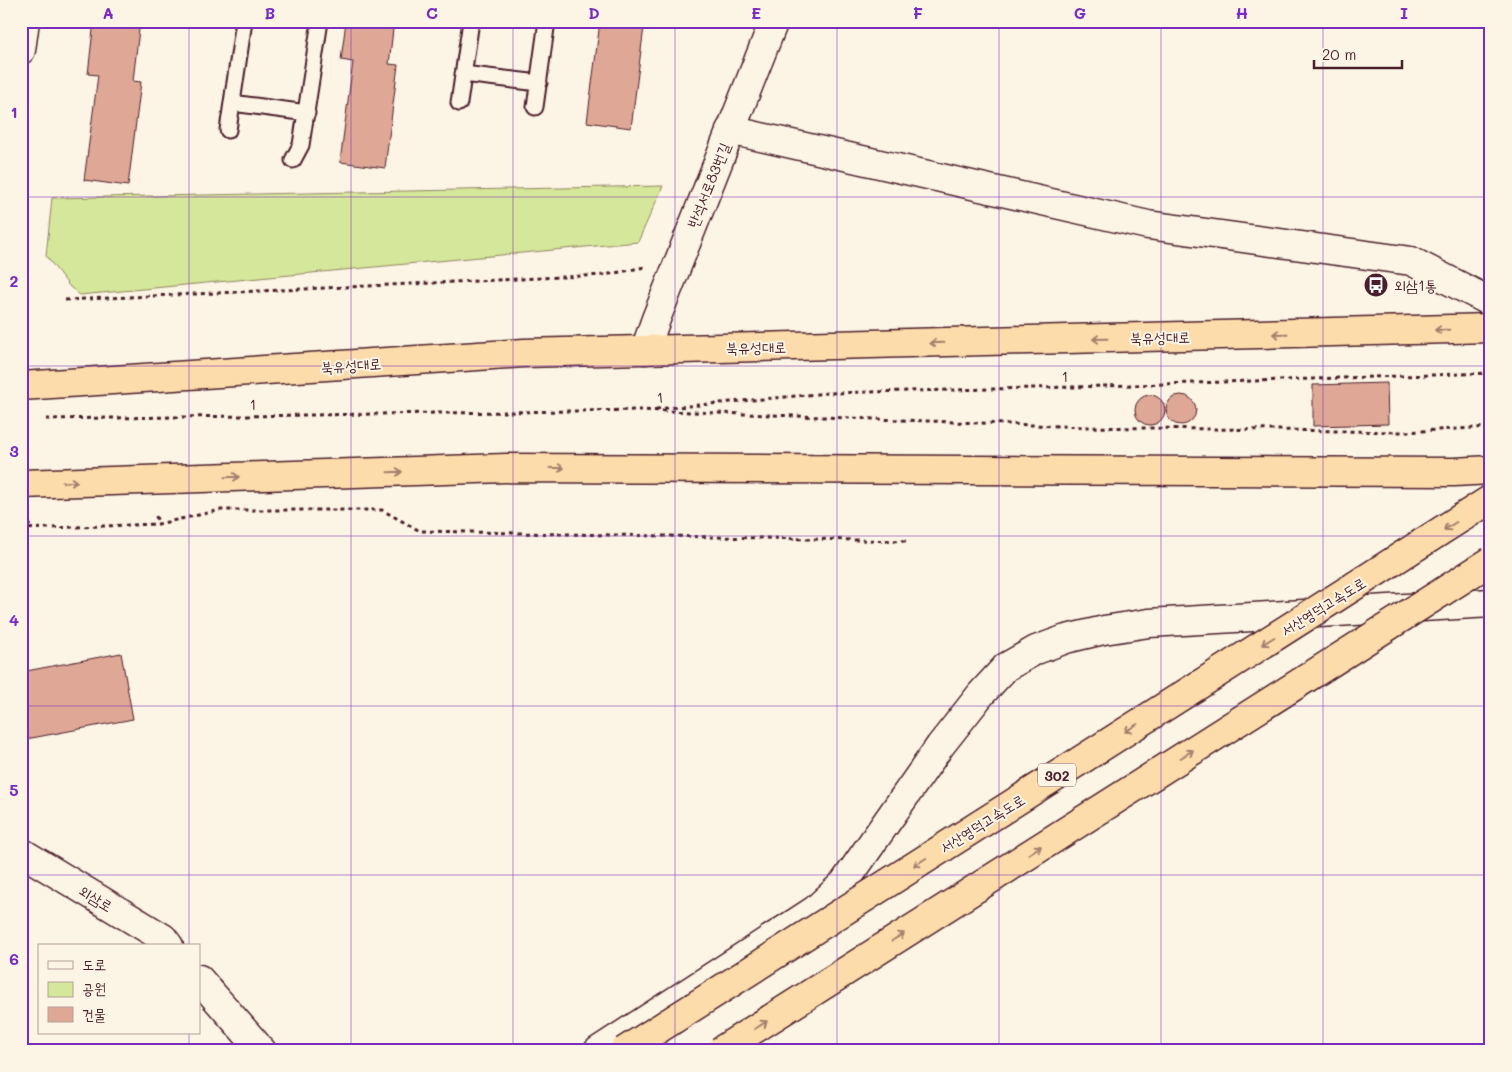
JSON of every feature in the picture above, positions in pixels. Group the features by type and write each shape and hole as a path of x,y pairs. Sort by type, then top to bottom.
{"highway":[{"name":"북유성대로","path":"21,386 524,353 1491,328"},
{"path":"21,484 506,468 1444,472 1491,470"},
{"name":"서산영덕고속도로","path":"624,1051 1491,499"},
{"path":"720,1051 1491,561"}],"street":[{"path":"21,50 25,21"},
{"name":"반석서로83번길","path":"645,350 681,254 774,21"},
{"path":"730,130 1148,225 1411,261 1491,302"},
{"path":"598,1051 807,916 821,905 844,883 940,746 981,694 1006,667 1036,650 1075,636 1149,623 1491,603"},
{"name":"외삼로","path":"21,852 163,938 168,944"},
{"path":"200,980 262,1051"}],"lane":[{"path":"228,130 244,21"},
{"path":"293,160 301,146 320,21"},
{"path":"459,103 471,21"},
{"path":"535,107 547,21"},
{"path":"463,74 539,84"},
{"path":"232,103 307,113"}],"path":[{"path":"65,300 605,275 648,266 681,254"},
{"name":"1","path":"640,410 828,393 1491,373"},
{"name":"1","path":"46,418 640,410 1085,427 1403,432 1491,427"},
{"path":"382,502 382,510"},
{"path":"21,530 158,524 221,510 382,510 420,531 908,541"},
{"path":"156,516 158,524"},
{"path":"29,522 30,529"}],"green space":[{"path":"663,186 638,242 80,295 70,287 46,256 52,198"}],"building":[{"path":"94,21 140,21 133,81 141,82 128,186 84,180 98,75 88,74"},
{"path":"346,21 394,21 389,64 398,65 385,168 340,162 353,62 341,60"},
{"path":"592,21 638,21 637,26 644,27 631,128 587,122 600,22"},
{"path":"1387,383 1388,424 1313,426 1313,385"},
{"path":"1150,395 1156,396 1164,404 1164,416 1156,424 1150,425 1144,424 1136,416 1135,410 1136,404 1144,396"},
{"path":"1181,395 1187,396 1195,404 1195,416 1187,424 1181,425 1175,424 1167,416 1166,410 1167,404 1175,396"},
{"path":"121,653 133,719 21,740 21,672"}],"place":[{"name":"외삼1통","path":"1376,285"}]}
